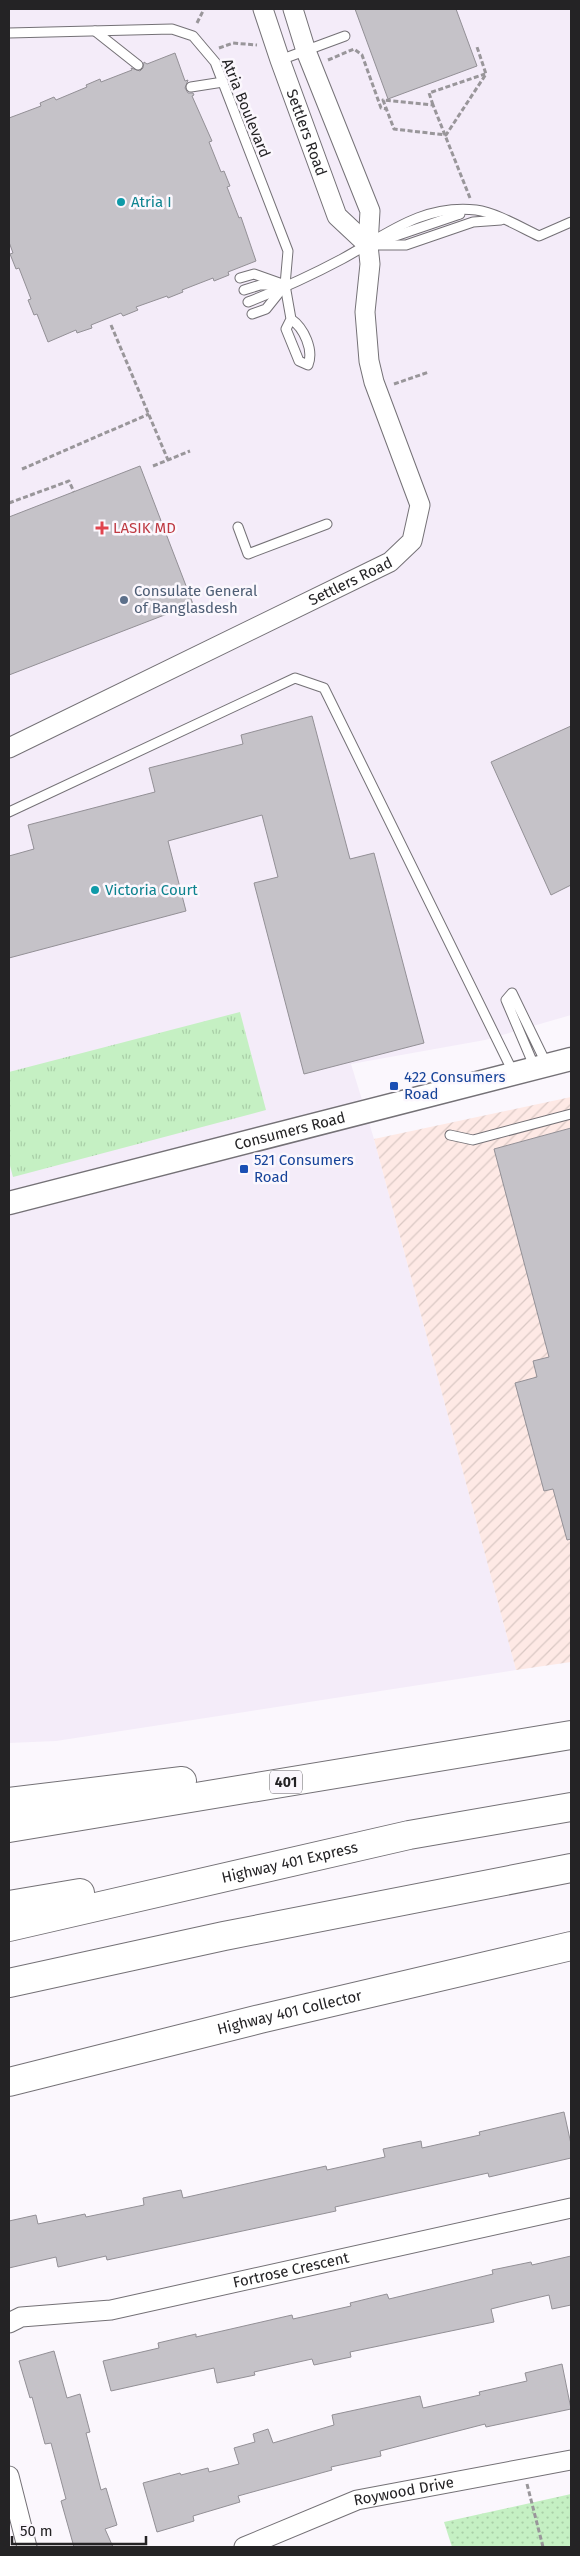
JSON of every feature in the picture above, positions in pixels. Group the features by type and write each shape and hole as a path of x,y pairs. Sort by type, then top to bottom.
{"highway":[{"path":"9,1802 567,1735"},
{"name":"401","path":"9,1828 567,1735"},
{"name":"Highway 401 Express","path":"9,1927 408,1835 571,1807"},
{"path":"9,1905 408,1835"},
{"path":"9,1983 224,1936 571,1868"},
{"path":"9,2001 224,1936"},
{"name":"Highway 401 Collector","path":"9,2082 81,2063 571,1946"},
{"path":"9,2077 81,2063"}],"street":[{"name":"Settlers Road","path":"264,9 277,52 337,216 368,245"},
{"name":"Settlers Road","path":"9,748 390,562 412,540 420,505 378,392 369,361 366,322 370,264 368,245 370,211 306,51 293,9"},
{"name":"Consumers Road","path":"9,1203 571,1059"},
{"name":"Fortrose Crescent","path":"9,2323 21,2317 111,2310 571,2208"},
{"name":"Roywood Drive","path":"244,2547 357,2500 571,2460"},
{"path":"9,2476 26,2547"}],"lane":[{"name":"Atria Boulevard","path":"9,33 175,29 192,35 215,62 288,251 285,285 290,319"},
{"path":"95,31 138,65"},
{"path":"277,52 306,51 345,36"},
{"path":"191,87 223,82"},
{"path":"248,302 368,245 401,223 438,211 475,210 540,236 571,222"},
{"path":"368,245 406,245 473,222 504,220"},
{"path":"240,278 254,274 285,285"},
{"path":"244,290 260,285 285,285"},
{"path":"252,314 266,309 285,285"},
{"path":"238,527 248,554 327,524"},
{"path":"9,812 295,678 324,688 513,1074"},
{"path":"512,993 541,1067 506,1000 512,993"},
{"path":"450,1135 473,1140 571,1114"}],"path":[{"path":"197,23 204,9"},
{"path":"207,51 233,43 277,52"},
{"path":"477,47 486,74"},
{"path":"326,61 354,49 362,55 381,108 386,109"},
{"path":"475,210 429,92 486,74"},
{"path":"446,135 486,74"},
{"path":"433,105 383,100 394,129 446,135"},
{"path":"111,325 168,460"},
{"path":"378,392 401,380 428,372"},
{"path":"22,469 149,414"},
{"path":"153,466 190,451"},
{"path":"9,504 69,480 74,492"},
{"path":"523,2469 543,2547"}],"shaded area":[{"path":"571,9 571,1015 485,1040 351,1064 374,1139 516,1670 56,1741 9,1743 9,10"},
{"path":"571,1097 571,1662 516,1670 374,1139"}],"green space":[{"path":"240,1012 266,1110 13,1177 9,1162 9,1072"},
{"path":"571,2494 571,2547 452,2547 444,2522"}],"building":[{"path":"355,9 456,9 477,66 388,99"},
{"name":"Atria I","path":"175,53 185,81 188,80 185,88 188,93 193,93 194,95 192,96 212,141 209,142 221,172 224,171 230,186 227,187 239,218 241,217 256,261 228,272 229,275 214,281 213,278 182,290 183,292 168,298 167,296 136,307 138,310 123,316 121,313 91,325 92,328 77,333 76,330 48,342 37,314 34,315 28,300 31,299 19,268 16,269 10,254 13,253 9,242 9,118 41,106 40,103 54,97 56,100 87,87 86,85 100,79 101,82 132,70 131,68 140,71 143,68 144,62 147,64"},
{"path":"140,466 193,604 9,675 9,517"},
{"name":"Victoria Court","path":"312,716 350,859 374,853 424,1043 304,1074 254,883 278,877 262,815 168,841 186,911 9,958 9,856 34,849 28,825 155,792 149,768 243,744 241,735"},
{"path":"571,726 571,885 551,895 491,762"},
{"path":"571,1128 571,1539 567,1540 553,1489 544,1491 515,1383 537,1377 533,1361 549,1357 494,1149"},
{"path":"564,2112 571,2144 571,2158 489,2177 488,2173 335,2207 336,2211 107,2260 106,2256 58,2267 56,2257 9,2268 9,2221 36,2215 38,2224 85,2214 86,2217 144,2205 143,2198 181,2190 183,2198 326,2166 327,2170 385,2157 383,2149 421,2141 422,2148 480,2135 479,2132"},
{"path":"571,2256 571,2305 552,2309 549,2295 519,2302 491,2309 494,2322 350,2352 351,2357 314,2365 312,2359 254,2372 255,2375 217,2383 214,2368 111,2391 103,2361 159,2348 158,2343 196,2334 196,2337 292,2315 293,2319 351,2306 350,2303 387,2294 389,2299 493,2274 492,2270 531,2262 532,2265"},
{"path":"54,2351 67,2398 80,2394 90,2432 86,2433 101,2490 106,2488 117,2525 105,2529 113,2547 74,2547 61,2501 66,2499 51,2443 45,2444 32,2397 30,2398 19,2361"},
{"path":"562,2364 571,2409 486,2427 485,2424 380,2451 381,2456 331,2467 332,2470 238,2496 240,2502 193,2516 194,2521 157,2532 143,2483 180,2473 181,2475 208,2468 209,2472 239,2464 234,2448 255,2442 253,2434 268,2429 273,2443 334,2425 332,2415 420,2396 423,2408 480,2395 479,2392 527,2381 525,2373"}],"place":[{"name":"Atria I","path":"121,202"},
{"name":"LASIK MD","path":"102,528"},
{"name":"Consulate General of Banglasdesh","path":"124,600"},
{"name":"Victoria Court","path":"95,890"},
{"name":"422 Consumers Road","path":"394,1086"},
{"name":"521 Consumers Road","path":"244,1169"}]}
